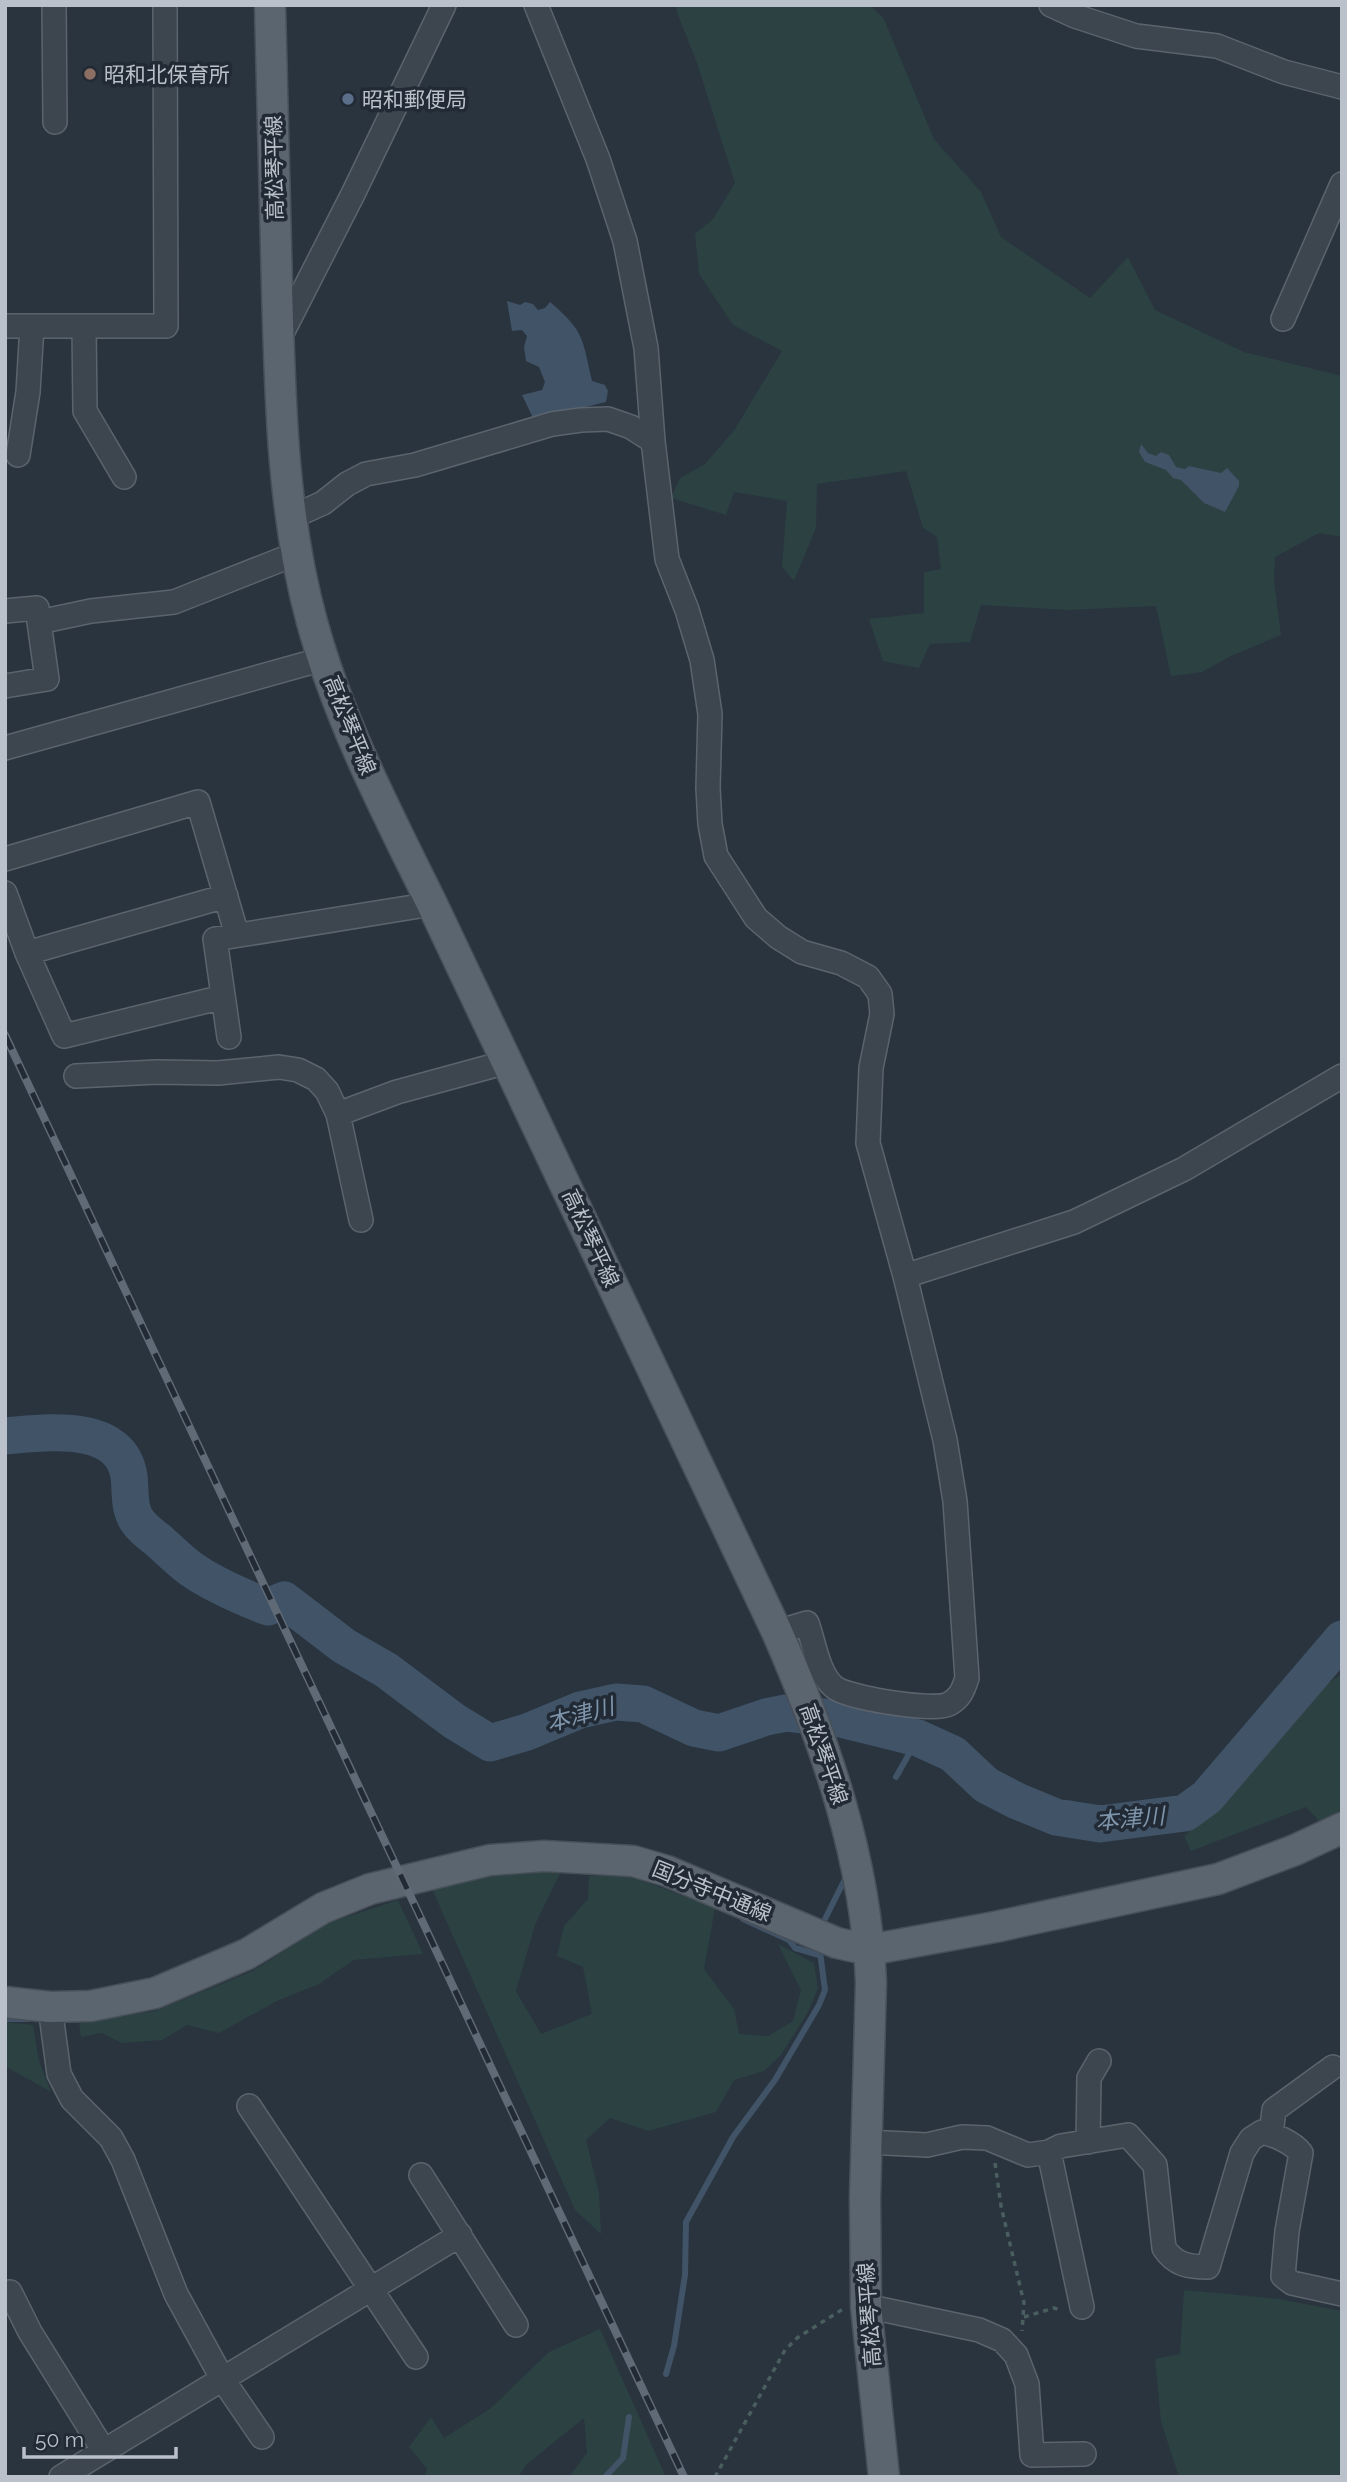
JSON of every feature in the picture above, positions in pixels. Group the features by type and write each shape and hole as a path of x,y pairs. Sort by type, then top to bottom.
{"main road":[{"name":"高松琴平線","path":"270,5 280,413 298,553 311,619 323,659 348,725 388,816 777,1632 822,1740 847,1824 858,1869 870,1950 866,2306 884,2477"},
{"name":"国分寺中通線","path":"5,2002 50,2007 91,2006 155,1993 247,1954 323,1908 370,1889 490,1860 569,1857 633,1861 680,1876 836,1943 870,1950 1219,1880 1342,1828"}],"street":[{"path":"54,5 55,122"},
{"path":"5,326 166,327 165,5"},
{"path":"278,342 444,5"},
{"path":"536,5 598,159 625,241 646,348 653,441 667,559 687,610 702,660 710,714 708,788 710,824 716,856 756,918 778,937 802,952 841,963 868,977 880,994 883,1014 871,1068 868,1143 905,1276 945,1440 955,1501 967,1678 962,1694 947,1705 930,1708 847,1694 833,1687 824,1675 807,1622 777,1632"},
{"path":"1051,5 1075,16 1136,36 1217,46 1284,72 1342,87"},
{"path":"1283,318 1333,226 1342,184"},
{"path":"18,455 28,392 32,326"},
{"path":"84,326 85,411 124,477"},
{"path":"292,517 323,503 347,484 366,474 415,465 552,424 608,419 631,427 653,441"},
{"path":"39,622 91,611 174,602 298,553"},
{"path":"5,611 37,608 47,678 5,686"},
{"path":"5,748 323,659"},
{"path":"5,859 198,802 237,935"},
{"path":"5,893 27,953 65,1036 223,997"},
{"path":"27,953 226,896"},
{"path":"229,1037 215,939 432,904"},
{"path":"338,1114 397,1092 507,1062"},
{"path":"76,1076 157,1072 218,1073 279,1067 298,1070 316,1079 327,1091 338,1114 361,1220"},
{"path":"905,1276 1074,1222 1184,1169 1342,1076"},
{"path":"50,2007 59,2074 72,2099 111,2138 123,2160 176,2294 223,2380 262,2437"},
{"path":"1088,2142 1089,2078 1099,2061"},
{"path":"1271,2134 1274,2110 1333,2067"},
{"path":"249,2106 416,2357"},
{"path":"866,2142 927,2145 962,2137 987,2138 1028,2155 1049,2152 1061,2146 1128,2135 1155,2165 1164,2248 1170,2258 1188,2267 1208,2267 1242,2153 1251,2139 1262,2132 1271,2134 1301,2153 1287,2231 1283,2276 1292,2283 1342,2294"},
{"path":"1049,2152 1082,2307"},
{"path":"421,2175 516,2325"},
{"path":"61,2477 460,2235"},
{"path":"10,2292 30,2332 104,2451"},
{"path":"866,2306 979,2330 1002,2340 1016,2355 1027,2384 1032,2455 1084,2454"}],"path":[{"path":"996,2140 995,2166 1024,2303 1025,2362 1021,2368"},
{"path":"715,2477 785,2350 797,2338 839,2310 866,2306"},
{"path":"1023,2317 1054,2308 1075,2315 1082,2307"}],"green space":[{"path":"676,5 870,5 884,19 934,139 981,192 1001,237 1090,298 1128,257 1155,310 1244,352 1342,376 1342,537 1319,533 1275,557 1274,581 1281,635 1231,656 1202,672 1171,676 1156,606 1067,610 981,605 970,642 930,644 919,668 883,661 869,619 924,613 924,572 941,569 937,537 923,528 906,471 817,484 816,528 794,581 782,567 787,501 734,492 726,515 671,498 680,478 705,464 735,429 782,351 733,325 699,274 695,234 713,219 735,183"},
{"path":"1342,1674 1342,1812 1320,1822 1306,1807 1191,1851 1184,1836 1222,1803 1304,1698"},
{"path":"563,1867 535,1925 516,1991 541,2034 592,2014 583,1967 557,1956 564,1926 588,1899 589,1876 630,1876 715,1908 704,1969 734,2009 739,2034 768,2036 793,2021 801,1990 778,1944 814,1963 818,1988 808,2012 781,2055 764,2071 734,2080 716,2112 648,2131 610,2118 586,2140 599,2193 601,2234 575,2210 432,1889 517,1871"},
{"path":"398,1900 423,1954 354,1960 319,1984 277,2001 219,2033 187,2025 162,2040 122,2043 102,2033 81,2037 79,2023 155,2011 253,1971 328,1923"},
{"path":"5,2022 33,2025 39,2061 51,2092 5,2066"},
{"path":"1184,2290 1279,2299 1342,2311 1342,2477 1179,2477 1161,2422 1155,2359 1180,2354"},
{"path":"600,2329 666,2477 569,2477 587,2453 584,2418 527,2464 518,2477 424,2477 427,2469 409,2447 431,2417 444,2438 491,2408 549,2352"}],"water":[{"path":"507,301 520,305 525,302 533,304 538,310 545,308 550,302 570,321 580,337 592,381 605,385 608,391 606,402 534,420 522,395 542,390 545,382 539,367 526,361 524,347 527,336 522,330 512,331"},
{"path":"1141,444 1148,453 1156,456 1161,452 1169,455 1176,467 1185,469 1189,466 1221,473 1227,468 1239,481 1239,486 1225,512 1204,503 1181,480 1173,478 1166,470 1145,462 1139,452"}],"waterway":[{"name":"本津川","path":"5,1436 79,1434 96,1438 111,1446 123,1458 129,1476 135,1518 187,1566 238,1595 268,1607 284,1600 344,1646 386,1670 454,1721 490,1743 527,1732 580,1710 616,1702 643,1704 694,1728 719,1733 786,1713 841,1719 918,1738 953,1754 986,1785 1017,1801 1056,1817 1100,1824 1185,1813 1207,1797 1342,1639"},
{"path":"896,1777 918,1738"},
{"path":"825,1919 844,1881"},
{"path":"743,1919 789,1940 795,1948 819,1955"},
{"path":"666,2374 674,2346 685,2275 686,2222 733,2137 775,2080 819,2005 825,1990 820,1952"},
{"path":"5,2019 28,2019"},
{"path":"605,2477 623,2458 629,2417"}],"railway":[{"path":"5,1035 684,2477"}],"place":[{"name":"昭和北保育所","path":"90,74"},
{"name":"昭和郵便局","path":"348,99"}]}
